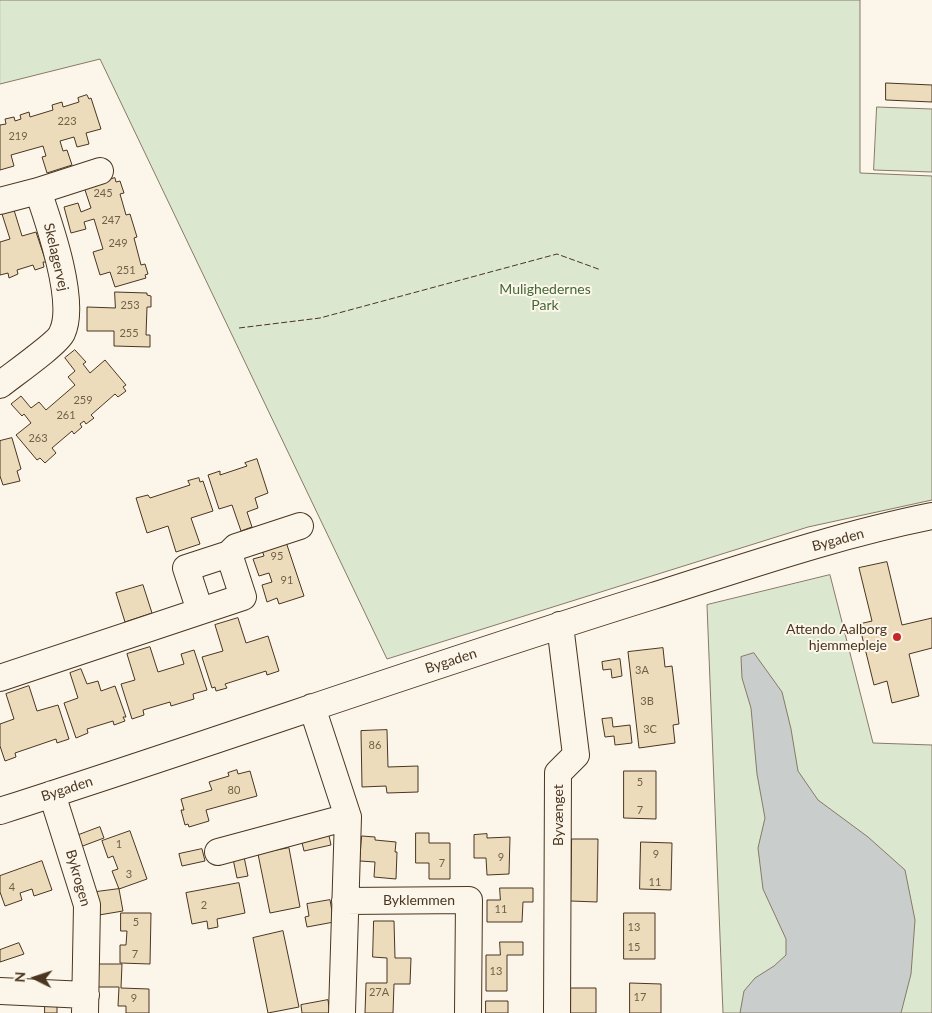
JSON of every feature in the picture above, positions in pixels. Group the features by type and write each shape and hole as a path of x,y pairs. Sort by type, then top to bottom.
{"street":[{"path":"0,201 100,172"},
{"name":"Skelagervej","path":"0,385 62,334 66,313 65,282 38,191"},
{"name":"Bygaden","path":"0,811 560,625 803,549 906,521 932,516"},
{"path":"200,611 186,568 229,554 236,547 300,526"},
{"path":"0,678 242,597 229,554"},
{"name":"Byvænget","path":"556,1013 558,773 576,755 560,625"},
{"path":"312,707 348,817 342,1013"},
{"name":"Bykrogen","path":"0,992 85,1004 87,905 52,794"},
{"path":"218,852 348,817"},
{"name":"Byklemmen","path":"345,900 469,900 468,1013"}],"green space":[{"name":"Mulighedernes Park","path":"0,0 860,0 860,173 932,176 932,500 808,527 387,659 100,59 0,84"},
{"path":"877,107 932,109 932,172 874,170"},
{"path":"830,575 873,743 932,745 932,1013 723,1013 707,605"}],"shaded area":[{"path":"754,653 782,692 798,771 818,800 868,837 905,870 915,920 911,974 901,1013 740,1013 744,991 755,978 774,966 786,955 786,939 763,889 758,848 765,818 757,774 751,708 742,678 741,657"}],"building":[{"path":"886,83 932,85 932,102 886,100"},
{"path":"87,95 89,99 91,98 101,129 86,133 89,144 77,147 74,137 60,141 63,151 67,150 72,165 47,173 42,157 46,156 43,146 11,155 14,166 0,170 0,125 6,124 5,119 14,117 15,121 21,119 20,115 29,112 30,117 53,110 52,105 62,102 63,107 79,102 78,98"},
{"path":"115,178 116,182 120,181 124,193 120,194 126,215 130,214 137,237 134,238 141,265 145,264 148,274 145,275 146,278 115,287 110,272 100,275 93,252 103,249 94,219 84,222 86,229 71,233 64,207 78,203 81,212 91,208 84,187"},
{"path":"14,210 22,236 36,232 46,262 43,262 44,267 35,270 33,265 17,270 18,274 9,278 8,273 0,275 0,242 10,239 2,214"},
{"path":"115,292 147,293 147,295 151,296 151,307 147,307 146,335 150,335 150,347 114,346 114,331 87,331 87,307 115,308"},
{"path":"75,350 86,362 83,364 90,373 105,360 126,385 123,387 126,391 118,397 115,394 91,415 94,418 86,424 84,421 80,424 82,427 74,434 72,431 52,448 56,453 45,463 40,458 37,460 16,435 31,423 24,414 22,416 11,404 21,396 31,408 39,402 46,410 75,385 68,377 75,371 65,358"},
{"path":"12,438 21,469 17,471 20,481 3,485 0,476 0,441"},
{"path":"257,459 268,493 255,498 258,508 247,512 252,527 241,531 232,505 219,509 208,475 220,471 220,475 247,466 245,463"},
{"path":"199,478 200,482 203,481 213,511 191,518 200,544 176,552 168,526 147,533 136,498 148,495 150,498 190,485 188,481"},
{"path":"286,542 304,596 279,604 277,598 267,602 262,585 272,582 269,573 259,576 253,559 264,556 262,550"},
{"name":"Attendo Aalborg hjemmepleje","path":"887,562 902,625 932,618 932,648 909,654 919,696 892,703 887,681 874,685 859,624 872,621 859,568"},
{"path":"143,585 152,613 125,622 116,593"},
{"path":"238,618 246,643 268,636 279,671 267,675 266,671 225,684 227,688 216,691 215,687 212,688 202,657 223,651 215,625"},
{"path":"150,647 158,672 184,664 181,654 194,650 207,690 193,694 194,699 171,706 170,702 143,710 144,715 132,719 121,684 135,680 127,654"},
{"path":"663,648 665,667 672,666 679,724 673,725 675,743 639,748 628,652"},
{"path":"620,659 622,676 612,678 611,669 603,670 602,662"},
{"path":"81,669 87,684 98,681 101,691 115,686 126,717 123,717 125,721 114,725 113,721 87,729 88,733 76,738 64,703 78,698 70,673"},
{"path":"29,686 37,711 58,705 69,739 57,743 56,739 15,753 16,757 5,761 0,746 0,724 14,719 6,694"},
{"path":"612,718 613,727 630,725 632,743 615,745 614,736 605,737 602,719"},
{"path":"387,730 388,767 418,766 418,792 387,793 386,786 362,787 361,731"},
{"path":"237,770 238,774 250,771 257,796 206,810 209,821 189,827 188,824 185,825 181,810 184,810 181,799 212,790 209,782 229,776 228,773"},
{"path":"624,771 656,771 656,819 624,818"},
{"path":"100,827 104,838 80,847 76,836"},
{"path":"130,831 147,879 119,889 112,871 118,869 113,856 108,858 102,841"},
{"path":"328,831 331,845 304,851 301,838"},
{"path":"416,833 429,833 429,843 450,843 450,879 429,879 429,863 416,863"},
{"path":"487,834 487,838 510,837 509,874 487,875 486,858 474,858 474,835"},
{"path":"362,836 375,837 375,840 396,842 396,879 374,877 375,862 360,861"},
{"path":"572,839 598,839 597,902 571,901"},
{"path":"641,842 672,843 671,890 640,889"},
{"path":"289,848 300,907 270,913 258,854"},
{"path":"202,849 205,861 182,866 179,854"},
{"path":"243,852 248,876 237,878 232,854"},
{"path":"42,861 52,890 34,896 32,889 20,893 22,900 5,906 0,892 0,876"},
{"path":"239,883 245,913 217,919 218,927 208,929 207,921 192,924 186,893"},
{"path":"500,888 533,888 533,902 523,902 522,922 487,922 487,900 500,900"},
{"path":"119,889 123,911 99,915 96,892"},
{"path":"330,900 334,922 307,927 305,917 309,916 307,904"},
{"path":"121,913 151,913 150,964 120,963 120,945 126,945 127,931 121,931"},
{"path":"624,913 655,913 655,959 624,959"},
{"path":"374,921 394,921 395,958 411,958 410,984 394,984 393,1013 365,1013 366,983 387,983 387,958 373,957"},
{"path":"283,931 299,1007 268,1013 253,938"},
{"path":"500,942 523,942 523,955 507,955 507,991 486,991 486,955 500,955"},
{"path":"19,943 24,954 0,962 0,950"},
{"path":"97,964 122,964 121,988 149,989 149,1013 126,1013 126,1006 118,1006 119,987 96,987"},
{"path":"630,983 661,984 661,1013 630,1013"},
{"path":"571,988 596,988 596,1013 571,1013"},
{"path":"328,1000 330,1013 302,1013 301,1005"},
{"path":"486,1001 508,1001 508,1013 486,1013"},
{"path":"45,1003 57,1003 57,1013 45,1013"}],"fence":[{"path":"239,328 320,318 557,254 601,270"}],"place":[{"name":"Attendo Aalborg hjemmepleje","path":"897,637"}]}
